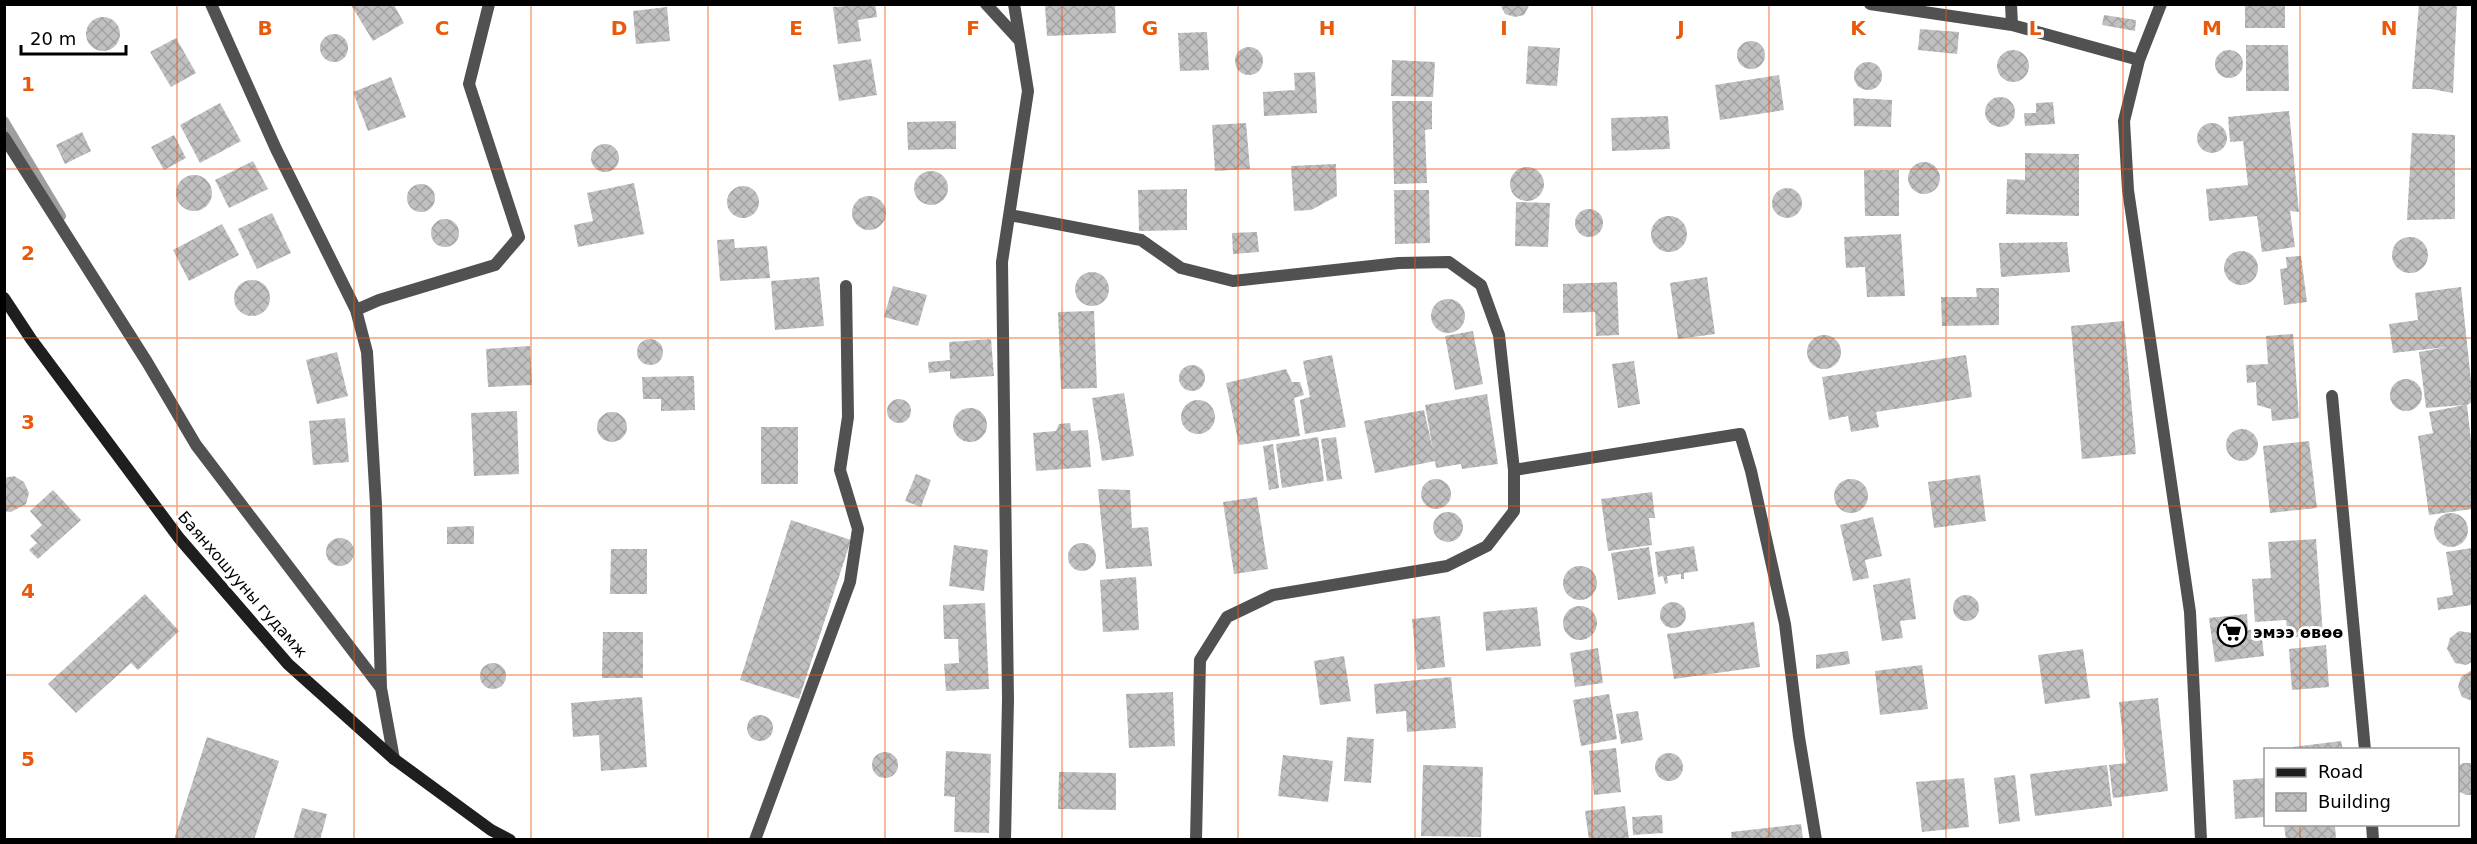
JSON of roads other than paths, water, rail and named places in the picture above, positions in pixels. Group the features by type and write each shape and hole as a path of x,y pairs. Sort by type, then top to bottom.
{"main road":[{"name":"Баянхошууны гудамж","path":"4,298 31,339 179,538 288,664 394,759 491,830 510,840"}],"street":[{"path":"211,4 276,149 356,310 367,352 376,505 381,688 394,759"},
{"path":"356,310 379,300 495,265 519,237 469,84 489,4"},
{"path":"986,4 1019,40"},
{"path":"1005,840 1008,699 1002,262 1028,92 1014,4"},
{"path":"1870,4 2012,24 2139,60"},
{"path":"2011,4 2012,24"},
{"path":"2161,4 2139,60 2124,121 2128,190 2190,612 2201,840"},
{"path":"4,137 147,362 196,445 381,688"},
{"path":"1010,215 1141,240 1181,268 1233,281 1399,263 1449,262 1481,285 1499,335 1514,471 1514,511 1487,546 1447,566 1273,595 1227,617 1200,660 1196,840"},
{"path":"755,840 850,582 858,529 840,470 848,417 846,286"},
{"path":"2332,396 2365,748"},
{"path":"1514,471 1740,434 1751,471 1785,624 1799,737 1816,840"}],"waterway":[{"path":"4,121 61,216"}],"place":[{"name":"эмээ өвөө","path":"2232,632"}]}
